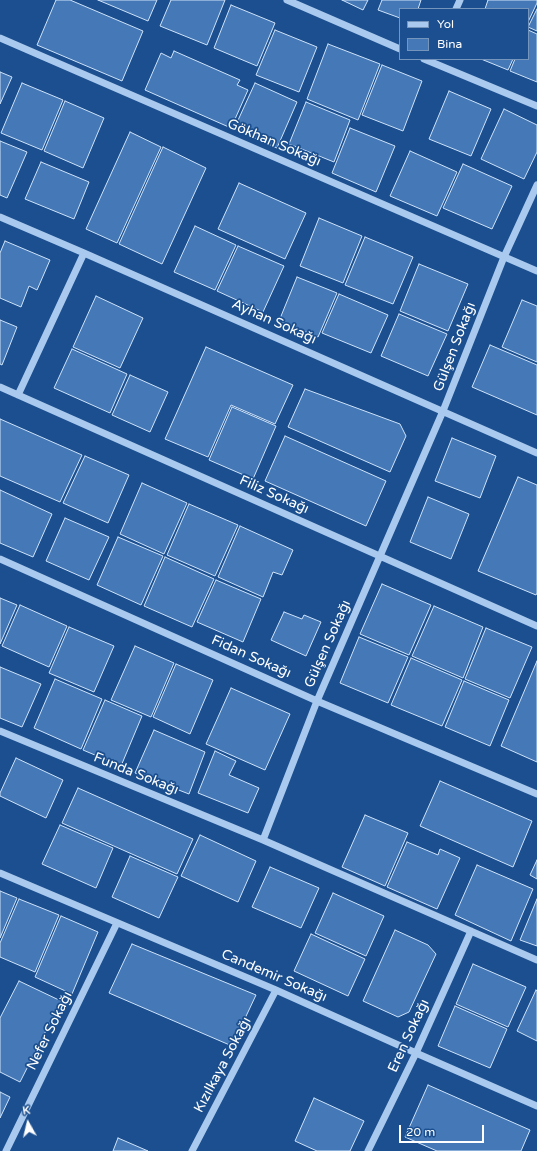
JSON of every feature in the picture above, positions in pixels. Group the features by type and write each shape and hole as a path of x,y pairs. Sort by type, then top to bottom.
{"street":[{"path":"286,0 399,49"},
{"name":"Gökhan Sokağı","path":"0,38 537,271"},
{"path":"434,61 537,106"},
{"name":"Gülşen Sokağı","path":"263,840 317,701 443,411 504,257 537,185"},
{"name":"Ayhan Sokağı","path":"0,217 84,252 537,453"},
{"path":"18,395 84,252"},
{"name":"Filiz Sokağı","path":"0,387 537,626"},
{"name":"Fidan Sokağı","path":"0,559 317,701 537,794"},
{"name":"Funda Sokağı","path":"0,731 263,840"},
{"path":"263,840 537,960"},
{"name":"Candemir Sokağı","path":"0,873 276,990 537,1106"},
{"name":"Nefer Sokağı","path":"6,1151 117,923"},
{"name":"Eren Sokağı","path":"368,1151 416,1053 471,931"},
{"name":"Kızılkaya Sokağı","path":"192,1151 276,990"}],"building":[{"path":"56,0 70,0 143,31 122,81 37,45"},
{"path":"98,0 157,0 148,21"},
{"path":"171,0 225,0 207,45 160,26"},
{"path":"342,0 368,0 363,10"},
{"path":"382,0 421,0 418,8 399,8 399,18 378,10"},
{"path":"488,0 537,0 529,20 529,8 485,8"},
{"path":"231,5 275,23 257,66 214,48"},
{"path":"537,9 537,31 529,27"},
{"path":"275,30 317,47 299,92 256,75"},
{"path":"529,30 537,34 537,82 510,71 515,60 529,60"},
{"path":"328,44 380,64 358,120 307,99"},
{"path":"174,51 240,80 237,85 248,90 231,128 145,90 161,53 171,58"},
{"path":"483,60 513,60 508,70"},
{"path":"382,65 422,81 403,131 362,115"},
{"path":"0,72 12,77 0,104"},
{"path":"22,83 63,100 42,150 1,133"},
{"path":"255,83 297,102 277,148 234,129"},
{"path":"449,91 491,109 471,156 429,139"},
{"path":"65,101 104,118 83,168 44,151"},
{"path":"306,102 350,120 334,162 289,144"},
{"path":"504,109 537,125 537,152 524,179 481,159"},
{"path":"350,128 395,146 376,192 332,173"},
{"path":"130,132 161,147 117,243 86,229"},
{"path":"0,141 27,152 7,198 0,195"},
{"path":"163,147 206,168 162,264 119,244"},
{"path":"410,151 457,172 437,216 390,196"},
{"path":"41,162 89,182 74,219 25,199"},
{"path":"463,164 512,186 492,229 443,208"},
{"path":"239,183 306,213 285,259 218,229"},
{"path":"319,218 362,236 343,283 300,266"},
{"path":"195,226 236,245 215,290 174,272"},
{"path":"365,237 413,257 393,304 345,285"},
{"path":"5,241 50,260 37,290 29,286 21,307 0,298 0,253"},
{"path":"238,246 284,266 263,312 217,291"},
{"path":"419,264 468,284 448,331 400,311"},
{"path":"297,277 337,293 318,337 279,321"},
{"path":"339,294 388,315 371,353 322,333"},
{"path":"96,296 143,318 120,368 73,347"},
{"path":"522,300 537,306 537,362 502,347"},
{"path":"399,314 447,334 428,376 381,356"},
{"path":"0,320 17,327 2,365 0,364"},
{"path":"490,345 537,365 537,415 472,387"},
{"path":"206,347 293,385 275,424 231,405 208,457 165,439"},
{"path":"72,349 127,374 110,413 54,388"},
{"path":"130,375 168,392 150,432 112,415"},
{"path":"305,389 400,424 406,436 390,472 288,427"},
{"path":"232,407 276,426 253,479 209,460"},
{"path":"0,419 82,455 60,502 0,476"},
{"path":"285,436 386,481 366,526 265,481"},
{"path":"452,438 496,456 480,498 435,481"},
{"path":"85,456 129,475 108,523 63,503"},
{"path":"518,477 537,485 536,595 478,571"},
{"path":"142,483 187,503 164,554 120,534"},
{"path":"0,490 52,514 33,557 0,543"},
{"path":"428,497 469,514 451,559 410,542"},
{"path":"189,504 238,525 215,576 167,555"},
{"path":"65,518 109,537 89,580 46,561"},
{"path":"240,526 293,550 282,575 273,572 263,597 218,577"},
{"path":"118,537 163,556 141,605 97,585"},
{"path":"165,557 214,579 192,627 144,606"},
{"path":"216,580 261,599 243,642 197,622"},
{"path":"382,584 431,605 409,655 360,634"},
{"path":"0,598 17,605 0,644"},
{"path":"20,605 67,626 49,667 2,646"},
{"path":"434,606 483,627 463,678 412,656"},
{"path":"284,612 302,619 304,615 321,622 306,656 271,640"},
{"path":"69,627 114,646 94,692 49,673"},
{"path":"486,628 532,647 510,698 465,679"},
{"path":"359,637 408,657 388,703 340,683"},
{"path":"135,646 174,663 151,717 111,700"},
{"path":"411,658 462,680 442,726 391,705"},
{"path":"537,661 537,762 501,746"},
{"path":"176,664 213,680 190,734 153,717"},
{"path":"0,667 41,684 22,727 0,718"},
{"path":"55,679 102,699 81,749 34,728"},
{"path":"464,681 509,700 490,746 445,727"},
{"path":"231,688 290,714 265,770 206,744"},
{"path":"105,700 142,716 121,766 83,750"},
{"path":"154,730 205,752 189,794 135,773"},
{"path":"215,751 236,761 229,775 259,788 248,813 198,793"},
{"path":"16,758 63,780 46,818 0,796"},
{"path":"440,781 532,821 513,867 420,826"},
{"path":"78,788 193,839 177,874 62,823"},
{"path":"365,815 408,833 385,886 342,867"},
{"path":"60,825 113,848 96,888 42,864"},
{"path":"200,835 256,861 238,902 181,876"},
{"path":"407,842 438,855 440,849 460,858 437,909 387,887"},
{"path":"130,856 178,877 159,918 112,897"},
{"path":"537,860 537,879 530,875"},
{"path":"477,865 533,889 511,941 455,915"},
{"path":"270,867 319,888 301,928 252,907"},
{"path":"0,891 17,898 0,938"},
{"path":"333,893 384,916 366,956 315,933"},
{"path":"19,899 59,915 35,972 0,957 0,943"},
{"path":"537,899 537,946 520,940"},
{"path":"61,916 98,932 72,994 35,977"},
{"path":"395,930 428,945 436,954 409,1012 398,1017 363,1001"},
{"path":"311,934 365,959 348,996 294,971"},
{"path":"132,944 256,995 232,1046 109,993"},
{"path":"473,964 526,987 508,1027 456,1004"},
{"path":"19,981 61,1001 20,1082 0,1072 0,1018"},
{"path":"536,990 537,991 537,1041 517,1031"},
{"path":"455,1006 507,1029 490,1068 438,1046"},
{"path":"428,1085 530,1130 521,1151 437,1151 405,1137"},
{"path":"0,1092 10,1097 0,1118"},
{"path":"314,1098 364,1121 350,1151 317,1151 295,1141"},
{"path":"118,1138 148,1151 113,1151"}]}
